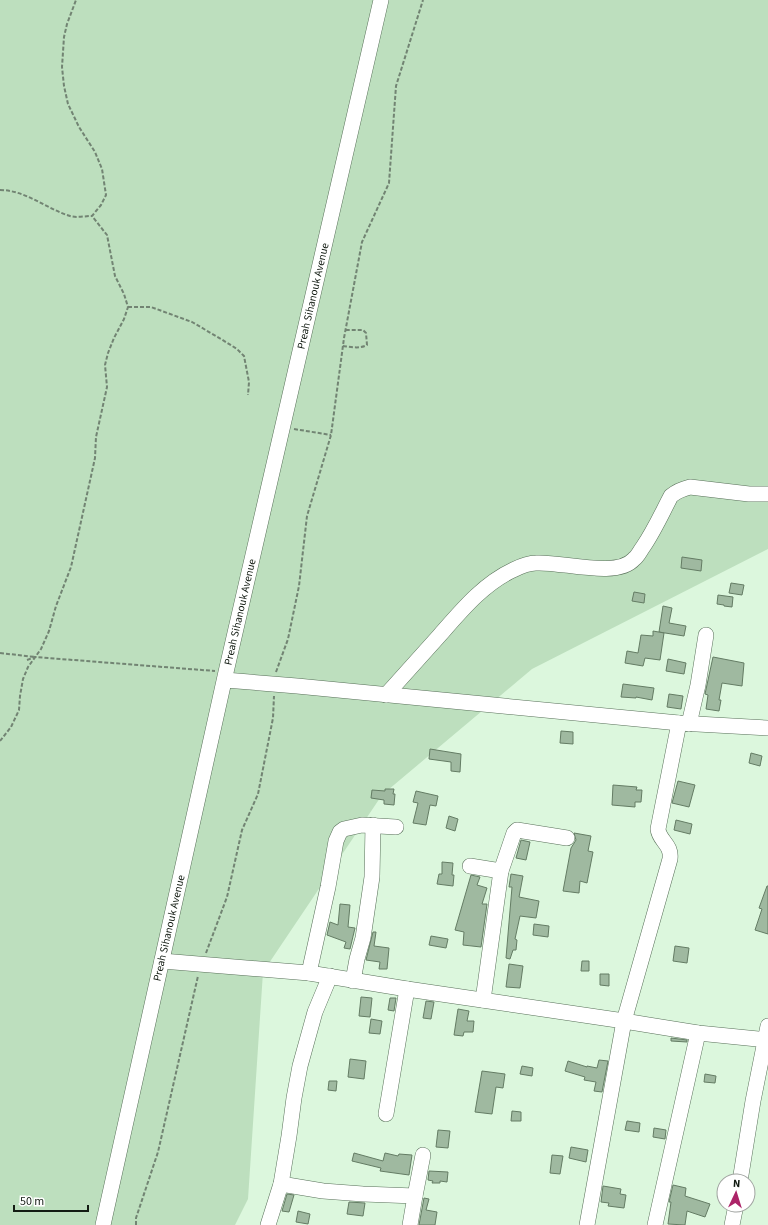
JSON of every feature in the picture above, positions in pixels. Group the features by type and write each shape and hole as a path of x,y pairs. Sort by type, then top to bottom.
{"street":[{"name":"Preah Sihanouk Avenue","path":"103,1225 226,676 381,0"},
{"path":"386,695 467,604 485,587 512,570 528,564 538,563 598,569 615,568 628,564 634,560 651,535 671,496 683,489 690,487 749,494 768,494"},
{"path":"587,1225 624,1021 670,859 669,848 659,834 658,829 673,757 698,685 706,635"},
{"path":"226,676 273,684 684,724 768,728"},
{"path":"309,973 319,932 338,835 344,829 362,825 396,827"},
{"path":"353,981 363,938 372,877 373,825"},
{"path":"482,1000 501,871 514,833 517,830 567,838"},
{"path":"470,866 501,871"},
{"path":"162,961 309,973 698,1033 767,1035 753,1101 741,1173"},
{"path":"268,1225 280,1184 300,1066 315,1012 330,976"},
{"path":"386,1114 407,989"},
{"path":"655,1225 698,1033"},
{"path":"410,1225 423,1155"},
{"path":"280,1184 323,1191 415,1196"},
{"path":"732,1225 734,1213"}],"path":[{"path":"0,190 7,190 28,197 71,217 92,216 101,206 106,195 102,169 95,152 79,127 68,104 64,86 62,67 64,37 76,0"},
{"path":"136,1225 136,1218 158,1152 201,964 227,897 242,830 258,794 273,718 273,684 288,640 299,586 307,516 331,435 345,330 362,242 389,183 396,86 422,0"},
{"path":"0,741 11,727 19,710 22,679 28,667 41,649 49,631 56,606 71,567 95,458 96,437 107,387 105,365 108,353 128,307 124,294 115,276 107,235 92,216"},
{"path":"128,307 151,307 192,322 221,338 237,349 244,356 248,382 248,395"},
{"path":"343,346 363,347 367,345 366,333 363,330 345,330"},
{"path":"283,427 331,435"},
{"path":"0,653 226,676"},
{"path":"27,660 35,657"}],"green space":[{"path":"0,0 768,0 768,549 532,669 382,795 263,972 248,1199 235,1225 0,1225"}],"building":[{"path":"682,557 702,560 701,571 681,568"},
{"path":"731,583 744,585 742,595 729,593"},
{"path":"634,592 645,594 644,603 632,601"},
{"path":"718,595 733,597 732,607 717,604"},
{"path":"663,606 672,608 669,623 686,626 684,636 659,632"},
{"path":"653,631 664,633 660,660 645,658 643,666 625,663 627,651 638,653 641,635 653,636"},
{"path":"713,657 744,663 742,686 722,683 719,711 706,709 708,695 705,694"},
{"path":"668,659 686,663 684,674 666,671"},
{"path":"623,684 654,688 652,700 636,697 621,697"},
{"path":"669,694 683,696 681,709 667,707"},
{"path":"561,731 573,732 573,744 560,743"},
{"path":"430,749 461,754 460,772 451,771 451,762 429,759"},
{"path":"751,753 762,756 760,766 749,763"},
{"path":"678,781 695,785 689,807 672,803"},
{"path":"613,785 637,787 636,790 642,790 641,802 635,802 635,807 612,805"},
{"path":"385,789 394,789 394,805 384,804 384,800 371,798 372,790 385,791"},
{"path":"416,791 438,796 436,806 430,805 426,825 413,823 418,803 413,802"},
{"path":"449,816 458,819 455,831 446,828"},
{"path":"676,820 692,824 690,834 674,830"},
{"path":"574,833 591,836 588,851 593,852 587,883 580,881 579,893 563,891 571,848 576,840"},
{"path":"521,840 530,842 526,860 516,858"},
{"path":"442,862 453,863 453,886 437,884 439,874 442,874"},
{"path":"511,874 523,876 519,897 539,901 536,918 520,916 515,939 517,940 516,950 513,950 510,959 506,958 512,887 509,887"},
{"path":"471,875 480,877 477,885 487,888 482,904 487,904 481,947 463,945 464,932 455,930"},
{"path":"767,886 768,934 755,930 762,909 759,908"},
{"path":"340,904 350,905 348,927 355,928 350,949 344,948 346,942 327,935 330,922 338,925"},
{"path":"534,924 549,926 548,937 533,935"},
{"path":"373,932 376,932 374,946 389,948 387,969 379,969 380,962 366,960"},
{"path":"431,936 448,939 446,948 429,945"},
{"path":"675,946 689,948 687,963 673,961"},
{"path":"582,961 589,961 589,971 581,971"},
{"path":"509,964 523,966 520,988 506,987"},
{"path":"600,974 609,974 609,986 600,985"},
{"path":"361,997 372,998 370,1017 359,1016"},
{"path":"390,998 396,998 394,1011 388,1010"},
{"path":"426,1001 434,1002 431,1019 423,1018"},
{"path":"458,1009 469,1011 467,1021 474,1021 473,1032 464,1032 463,1036 454,1035"},
{"path":"371,1019 382,1021 380,1034 369,1033"},
{"path":"671,1038 687,1040 687,1042 671,1041"},
{"path":"350,1059 366,1061 364,1079 348,1077"},
{"path":"599,1060 608,1061 602,1092 594,1091 596,1082 584,1080 585,1077 565,1071 568,1061 587,1067 597,1068"},
{"path":"522,1066 533,1068 532,1076 520,1074"},
{"path":"482,1071 505,1074 503,1088 496,1087 492,1114 475,1112"},
{"path":"705,1074 716,1076 715,1083 704,1082"},
{"path":"329,1081 337,1081 336,1091 328,1090"},
{"path":"512,1111 521,1112 521,1121 511,1121"},
{"path":"627,1121 640,1123 639,1132 625,1130"},
{"path":"654,1128 666,1130 665,1139 653,1137"},
{"path":"438,1130 450,1131 448,1148 436,1147"},
{"path":"571,1147 588,1150 586,1162 569,1158"},
{"path":"354,1153 383,1161 385,1153 398,1156 399,1154 412,1155 409,1175 380,1171 381,1168 352,1161"},
{"path":"552,1155 563,1156 560,1174 550,1173"},
{"path":"429,1171 448,1172 447,1182 440,1181 440,1183 432,1183 433,1181 428,1180"},
{"path":"673,1185 686,1188 685,1196 710,1204 705,1217 687,1211 685,1225 668,1224 671,1202 669,1202"},
{"path":"603,1186 621,1189 620,1194 626,1195 624,1208 608,1206 609,1203 601,1202"},
{"path":"287,1194 294,1195 289,1212 282,1211"},
{"path":"424,1198 429,1199 426,1210 437,1212 435,1225 419,1225"},
{"path":"349,1202 365,1203 363,1216 347,1214"},
{"path":"298,1211 310,1214 308,1224 296,1222"}]}
